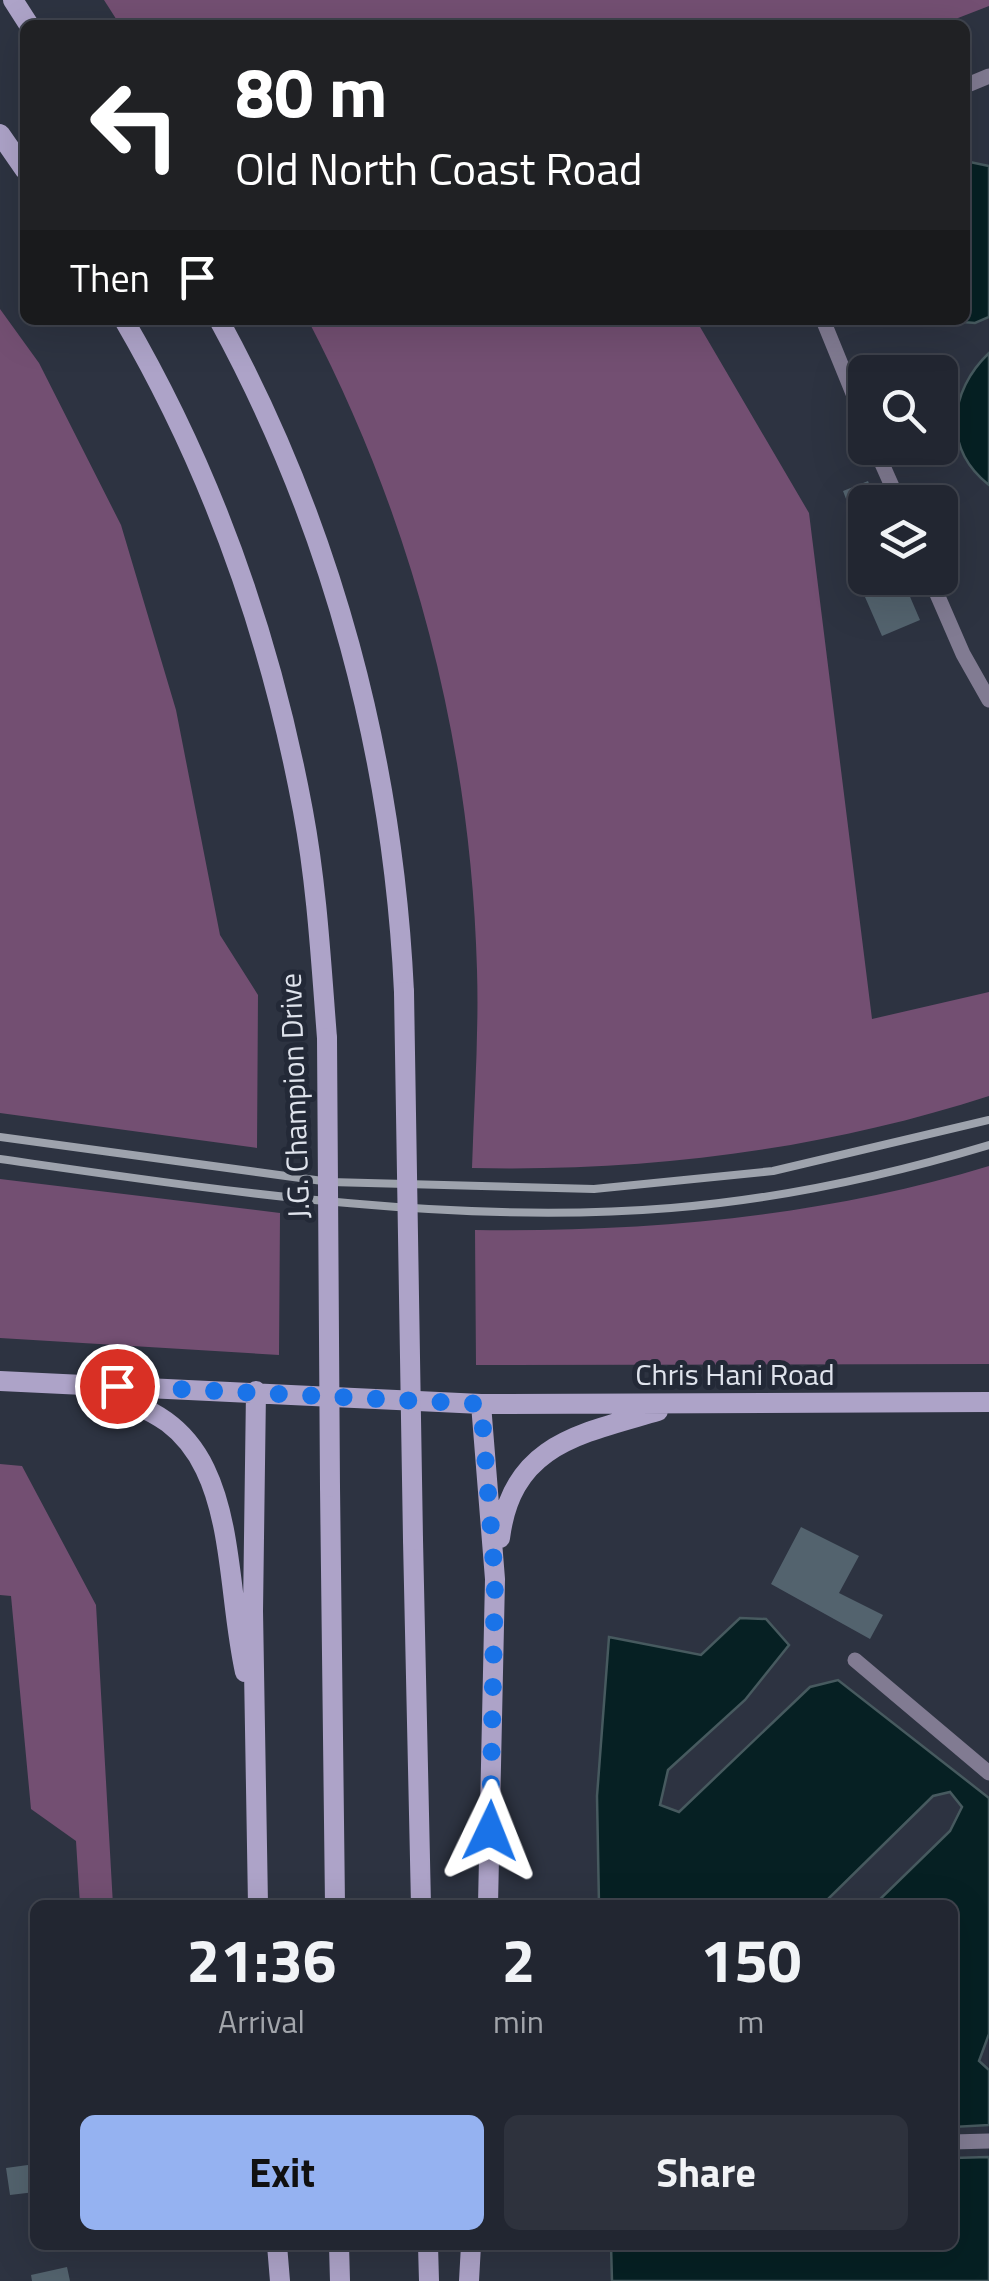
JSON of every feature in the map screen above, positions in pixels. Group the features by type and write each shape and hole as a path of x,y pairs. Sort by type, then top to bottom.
{"street":[{"path":"0,134 20,163"},
{"name":"J.G. Champion Drive","path":"127,325 192,454 260,635 303,812 327,1038 335,1900"},
{"path":"220,325 305,500 364,697 390,836 404,992 421,1900"},
{"path":"6,1382 138,1402 193,1442 207,1464 218,1500 238,1638 255,1716"},
{"name":"Chris Hani Road","path":"6,1382 481,1404 989,1402"},
{"path":"256,1391 258,1900"},
{"path":"481,1404 495,1579 488,1900"},
{"path":"495,1579 503,1520 516,1483 538,1456 596,1430 679,1404"},
{"path":"278,2250 280,2281"},
{"path":"340,2250 340,2281"},
{"path":"428,2250 429,2281"},
{"path":"469,2281 471,2250"}],"lane":[{"path":"825,325 848,381"},
{"path":"937,595 962,654 989,700"},
{"path":"856,1660 989,1773"},
{"path":"958,2142 989,2141"}],"shaded area":[{"path":"104,0 989,0 989,6 953,20 117,20"},
{"path":"970,162 989,166 989,317 970,323"},
{"path":"0,309 39,363 121,525 176,710 220,935 258,995 257,1148 0,1113"},
{"path":"310,325 699,325 809,513 872,1019 989,992 989,1096 862,1131 734,1154 603,1166 472,1168 477,970 463,801 430,635 378,474"},
{"path":"989,353 989,485 974,470 958,437 959,402 976,368"},
{"path":"989,1166 989,1364 476,1365 475,1230 605,1228 735,1218 863,1198"},
{"path":"0,1179 280,1213 279,1355 0,1338"},
{"path":"0,1464 22,1466 96,1605 113,1900 80,1900 76,1841 31,1809 11,1596 0,1595"},
{"path":"740,1618 766,1619 789,1645 745,1700 668,1770 660,1805 679,1812 810,1687 838,1680 989,1798 989,2034 979,2061 989,2070 989,2125 958,2127 958,1900 879,1900 950,1831 962,1807 950,1792 933,1796 827,1900 599,1900 597,1796 609,1637 701,1655"},
{"path":"989,2157 989,2281 612,2281 611,2250 958,2250 958,2158"}],"building":[{"path":"864,595 909,595 920,620 882,636"},
{"path":"801,1527 859,1556 839,1593 883,1615 870,1639 771,1584"},
{"path":"30,2165 30,2193 10,2195 6,2168"},
{"path":"67,2267 70,2281 32,2281 31,2275"}],"railway":[{"path":"0,1137 330,1182 594,1189 773,1171 989,1120"},
{"path":"0,1159 334,1202 419,1209 588,1212 671,1208 792,1192 911,1167 989,1145"}],"route":[{"path":"117,1386 481,1404 495,1579 490,1831"}]}
